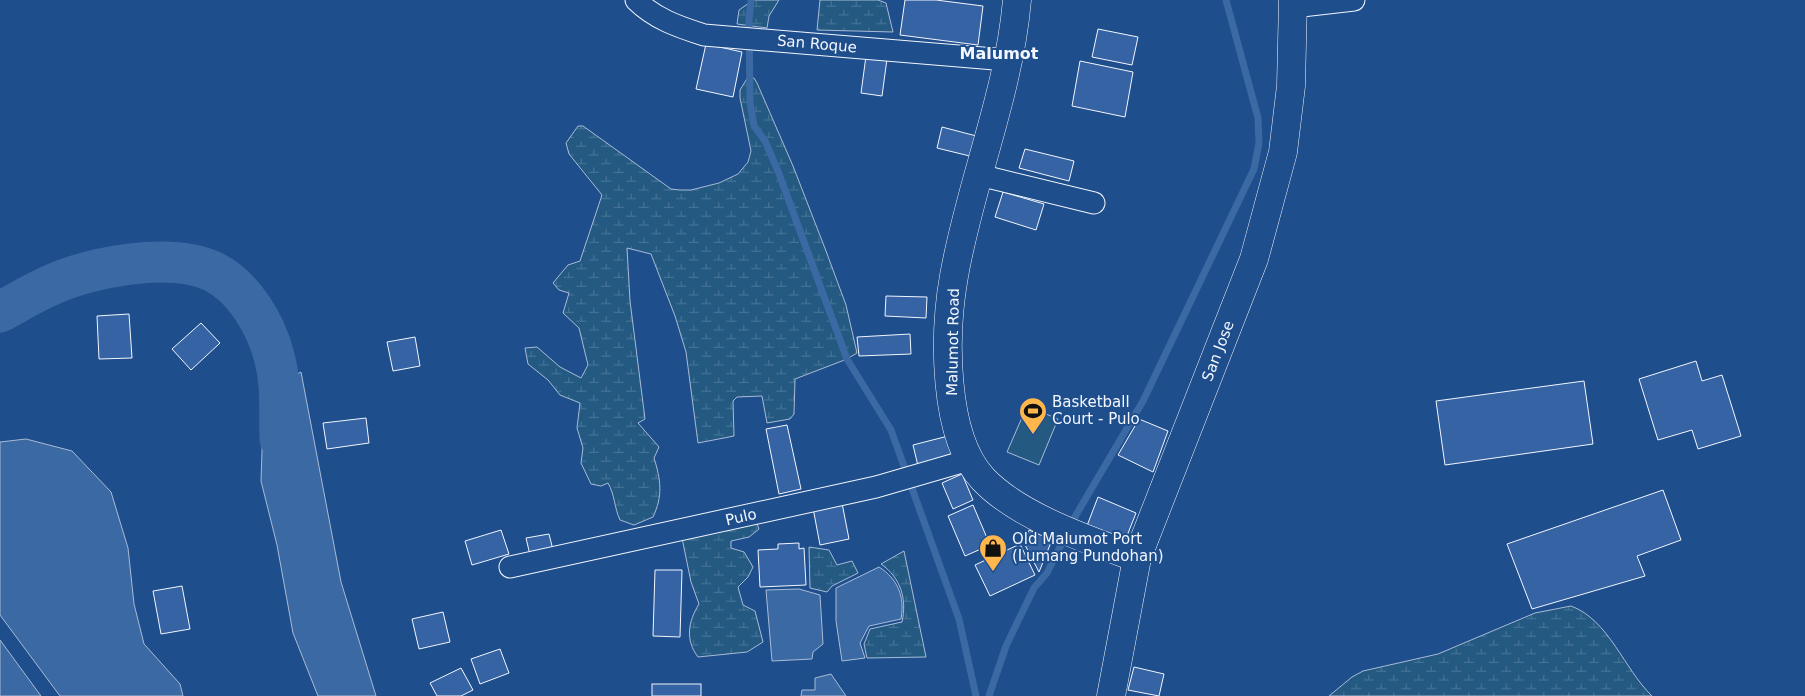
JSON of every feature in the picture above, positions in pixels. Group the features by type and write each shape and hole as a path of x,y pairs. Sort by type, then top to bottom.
{"street":[{"name":"San Roque","path":"636,0 644,8 670,24 704,35 1007,60"},
{"name":"Malumot Road","path":"1017,0 1007,60 954,276 950,326 950,390 956,428 969,460 983,480 1000,494 1047,522 1080,537 1137,558"},
{"path":"1293,3 1354,0"},
{"name":"San Jose","path":"1111,696 1137,558 1254,259 1283,152 1291,86 1293,3"},
{"path":"979,175 1094,203"},
{"name":"Pulo","path":"510,567 893,482 969,460"}],"green space":[{"path":"749,0 779,0 769,16 767,28 737,24 739,10 749,3"},
{"path":"820,0 878,0 886,3 893,32 817,30"},
{"path":"748,77 754,78 757,83 793,166 846,305 857,353 847,359 795,379 794,414 790,419 767,423 762,396 737,397 733,401 734,436 698,443 686,352 675,316 651,254 627,248 630,301 645,419 638,423 659,447 654,458 660,488 656,509 653,517 634,525 620,520 608,483 601,486 591,484 581,463 583,448 577,428 580,403 560,395 548,380 528,364 525,348 537,347 560,367 581,378 588,365 579,328 563,313 569,293 559,290 553,283 568,265 580,261 602,195 569,154 566,143 578,126 583,126 671,189 691,190 719,183 738,174 748,162 751,151 740,90"},
{"name":"Basketball Court - Pulo","path":"1027,406 1058,419 1039,465 1007,452"},
{"path":"755,518 759,529 749,537 731,541 731,548 744,552 753,567 748,577 738,587 743,605 755,611 763,642 747,652 698,657 691,644 690,624 699,604 691,582 682,538"},
{"path":"809,547 829,550 837,565 852,561 858,573 832,586 827,592 810,588"},
{"path":"904,551 926,657 867,658 864,644 870,629 902,622 904,605 901,590 898,582 881,564"},
{"path":"1571,606 1596,622 1652,696 1329,696 1352,677 1363,671 1438,654 1535,613"}],"shaded area":[{"path":"301,372 341,582 376,696 318,696 293,633 277,545 261,481 264,391"},
{"path":"26,439 72,451 111,492 128,548 134,604 144,644 180,684 183,696 60,696 0,615 0,442"},
{"path":"879,567 891,577 899,589 902,603 901,619 869,626 860,643 865,658 842,661 836,621 836,588"},
{"path":"799,589 820,595 823,644 813,652 812,659 772,661 766,590"},
{"path":"0,640 41,696 0,696"},
{"path":"831,674 846,696 801,696 802,690 815,690 815,678"}],"building":[{"path":"905,0 936,0 983,6 978,45 900,35"},
{"path":"1098,29 1138,37 1132,65 1092,57"},
{"path":"706,44 742,52 733,97 696,89"},
{"path":"866,56 887,59 882,96 861,93"},
{"path":"1080,61 1133,72 1125,117 1072,106"},
{"path":"942,127 984,138 978,158 937,148"},
{"path":"1025,149 1074,161 1069,181 1019,168"},
{"path":"1003,192 1044,204 1036,230 995,217"},
{"path":"886,296 927,297 926,318 885,316"},
{"path":"129,314 132,358 99,359 97,316"},
{"path":"201,323 220,343 191,370 172,349"},
{"path":"910,334 911,354 859,356 857,337"},
{"path":"415,337 420,366 393,371 387,342"},
{"path":"1696,361 1702,381 1722,375 1741,436 1698,449 1692,430 1658,440 1639,379"},
{"path":"1584,381 1593,444 1445,465 1436,401"},
{"path":"366,418 369,443 327,449 323,423"},
{"path":"1139,419 1168,431 1153,472 1118,455"},
{"path":"787,425 801,489 779,494 766,429"},
{"path":"952,435 957,456 918,466 913,445"},
{"path":"962,474 973,500 953,509 942,483"},
{"path":"1663,490 1681,540 1637,556 1645,576 1532,609 1507,544"},
{"path":"1098,497 1136,513 1123,546 1085,531"},
{"path":"842,503 849,539 820,545 813,508"},
{"path":"973,505 990,545 965,556 948,516"},
{"path":"501,530 509,554 472,565 465,541"},
{"path":"1029,530 1052,540 1039,572 1024,543"},
{"path":"549,534 553,550 530,555 526,538"},
{"path":"799,543 799,549 804,548 806,585 760,587 758,550 778,549 778,544"},
{"path":"1020,544 1035,575 990,596 975,565"},
{"path":"655,570 682,570 680,637 653,636"},
{"path":"182,586 190,629 161,634 153,591"},
{"path":"443,612 450,642 419,649 412,619"},
{"path":"500,649 509,673 480,684 471,659"},
{"path":"1134,667 1164,674 1159,696 1128,690"},
{"path":"461,668 473,690 461,696 437,696 430,683"},
{"path":"652,684 701,684 701,696 652,696"}],"waterway":[{"path":"751,0 749,20 750,102 754,126 765,141 778,171 847,359 891,430 959,619 976,696"},
{"path":"1069,527 1143,401 1254,169 1259,143 1258,118 1226,0"},
{"path":"0,312 64,280 107,268 153,262 196,266 214,272 235,287 244,297 259,320 270,344 277,367 280,398 280,439"},
{"path":"989,696 1006,646 1034,588 1047,573 1065,537"}],"place":[{"name":"Basketball Court - Pulo","path":"1033,435"},
{"name":"Old Malumot Port (Lumang Pundohan)","path":"993,572"}],"district":[{"name":"Malumot","path":"999,53"}]}
